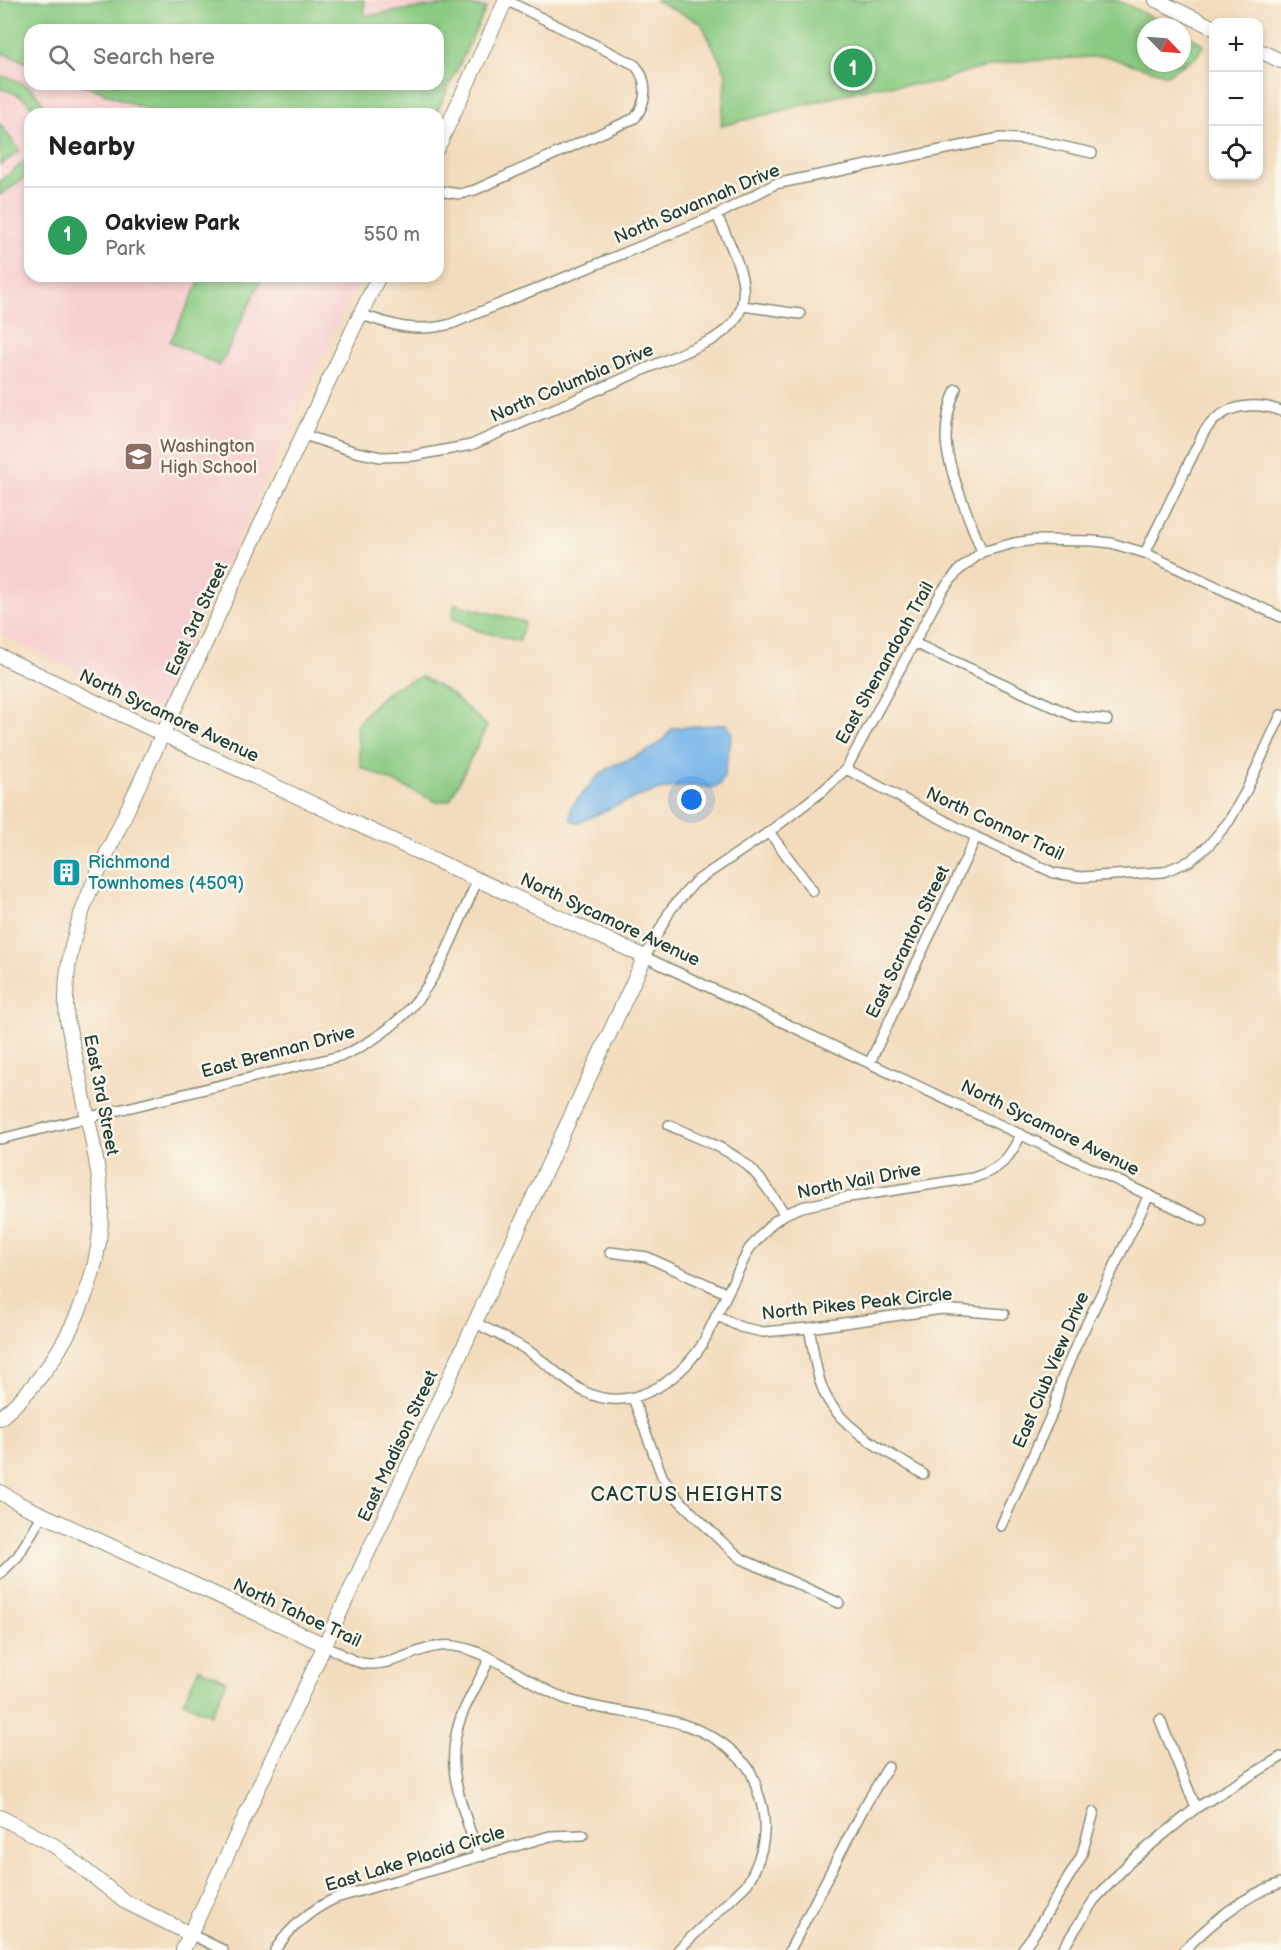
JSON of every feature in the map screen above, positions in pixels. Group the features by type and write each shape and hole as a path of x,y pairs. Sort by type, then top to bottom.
{"street":[{"path":"444,134 506,0 635,65 640,70 645,87 643,104 635,118 475,190 460,194 444,192"},
{"path":"1156,0 1209,26"},
{"path":"1263,52 1281,61"},
{"name":"North Savannah Drive","path":"360,314 388,325 412,329 432,329 452,324 717,215 775,184 1000,138 1034,140 1092,153"},
{"path":"717,215 744,285 743,306 800,314"},
{"name":"East 3rd Street","path":"0,1418 21,1401 48,1367 68,1334 92,1274 98,1236 101,1202 98,1171 67,1020 65,995 67,966 74,933 85,902 162,734 376,282"},
{"name":"North Columbia Drive","path":"304,435 356,452 381,457 413,456 471,446 712,340 733,323 743,306"},
{"path":"956,389 949,407 946,441 953,469 982,552"},
{"path":"1145,553 1193,451 1204,432 1218,417 1252,405 1281,411"},
{"name":"East Shenandoah Trail","path":"645,957 671,909 695,882 769,832 846,770 942,591 959,570 982,552 1035,540 1111,543 1145,553 1281,616"},
{"path":"914,643 1074,717 1107,720"},
{"name":"North Sycamore Avenue","path":"0,656 162,734 870,1062 1203,1221"},
{"name":"North Connor Trail","path":"846,770 1043,869 1069,876 1163,872 1190,861 1209,845 1229,821 1278,727 1281,715"},
{"path":"769,832 813,891"},
{"name":"East Scranton Street","path":"870,1062 976,837"},
{"name":"East Brennan Drive","path":"0,1139 344,1055 367,1045 418,1002 433,981 478,879"},
{"name":"East Madison Street","path":"183,1950 645,957"},
{"path":"669,1125 731,1154 747,1165 760,1178 785,1214"},
{"name":"North Vail Drive","path":"476,1323 526,1349 584,1391 614,1399 633,1398 659,1388 684,1368 702,1345 749,1249 772,1223 785,1214 827,1201 973,1178 990,1172 1004,1163 1021,1134"},
{"name":"East Club View Drive","path":"1001,1526 1053,1409 1061,1381 1075,1348 1149,1195"},
{"path":"610,1252 646,1257 726,1293"},
{"name":"North Pikes Peak Circle","path":"716,1315 740,1327 763,1332 942,1309 1004,1314"},
{"path":"808,1328 821,1382 838,1415 853,1429 923,1474"},
{"path":"633,1398 662,1476 678,1499 742,1559 839,1603"},
{"name":"North Tahoe Trail","path":"0,1492 353,1660 372,1665 439,1646 467,1649 568,1700 686,1725 732,1750 750,1770 762,1801 765,1832 754,1871 736,1895 678,1950"},
{"path":"0,1574 18,1556 43,1514"},
{"path":"478,1856 452,1768 457,1728 489,1659"},
{"path":"1160,1720 1196,1808"},
{"path":"1062,1950 1094,1900 1115,1876 1196,1808 1281,1757"},
{"path":"790,1950 863,1809 888,1767"},
{"path":"1022,1950 1081,1857 1094,1812"},
{"path":"0,1817 55,1846 124,1900 223,1950"},
{"name":"East Lake Placid Circle","path":"275,1950 294,1925 323,1904 336,1898 550,1836 583,1835"},
{"path":"1184,1950 1229,1910 1258,1891 1281,1883"}],"shaded area":[{"path":"364,0 489,0 486,8 451,4 365,16"},
{"name":"Washington High School","path":"0,52 24,62 24,90 96,90 143,108 24,108 24,282 357,282 159,710 0,635"}],"green space":[{"path":"0,0 364,0 365,16 441,6 486,8 439,108 143,108 96,90 444,90 444,24 24,24 24,62 0,52"},
{"path":"655,0 1117,0 1153,18 1137,18 1137,66 1105,56 1010,62 961,73 938,83 874,87 721,126 726,73 701,23"},
{"path":"1191,38 1204,44 1196,57 1191,60"},
{"path":"0,76 16,80 24,85 24,90 32,90 46,108 32,108 21,97 0,89"},
{"path":"0,124 20,151 0,165"},
{"path":"24,162 24,178 0,195 0,181"},
{"path":"199,282 260,282 220,366 170,342"},
{"path":"455,604 525,622 519,641 479,631 452,618"},
{"path":"422,677 449,692 487,726 450,800 437,802 361,767 356,725 392,689"},
{"path":"199,1668 227,1681 211,1715 183,1702"}],"water":[{"path":"727,724 732,734 724,776 715,788 697,786 662,790 627,801 578,823 571,820 571,807 597,777 610,767 646,752 663,740 673,728"}],"place":[{"name":"Oakview Park","path":"853,68"},
{"name":"Washington High School","path":"139,456"},
{"name":"Richmond Townhomes (4509)","path":"67,872"}],"district":[{"name":"CACTUS HEIGHTS","path":"687,1495"}]}
